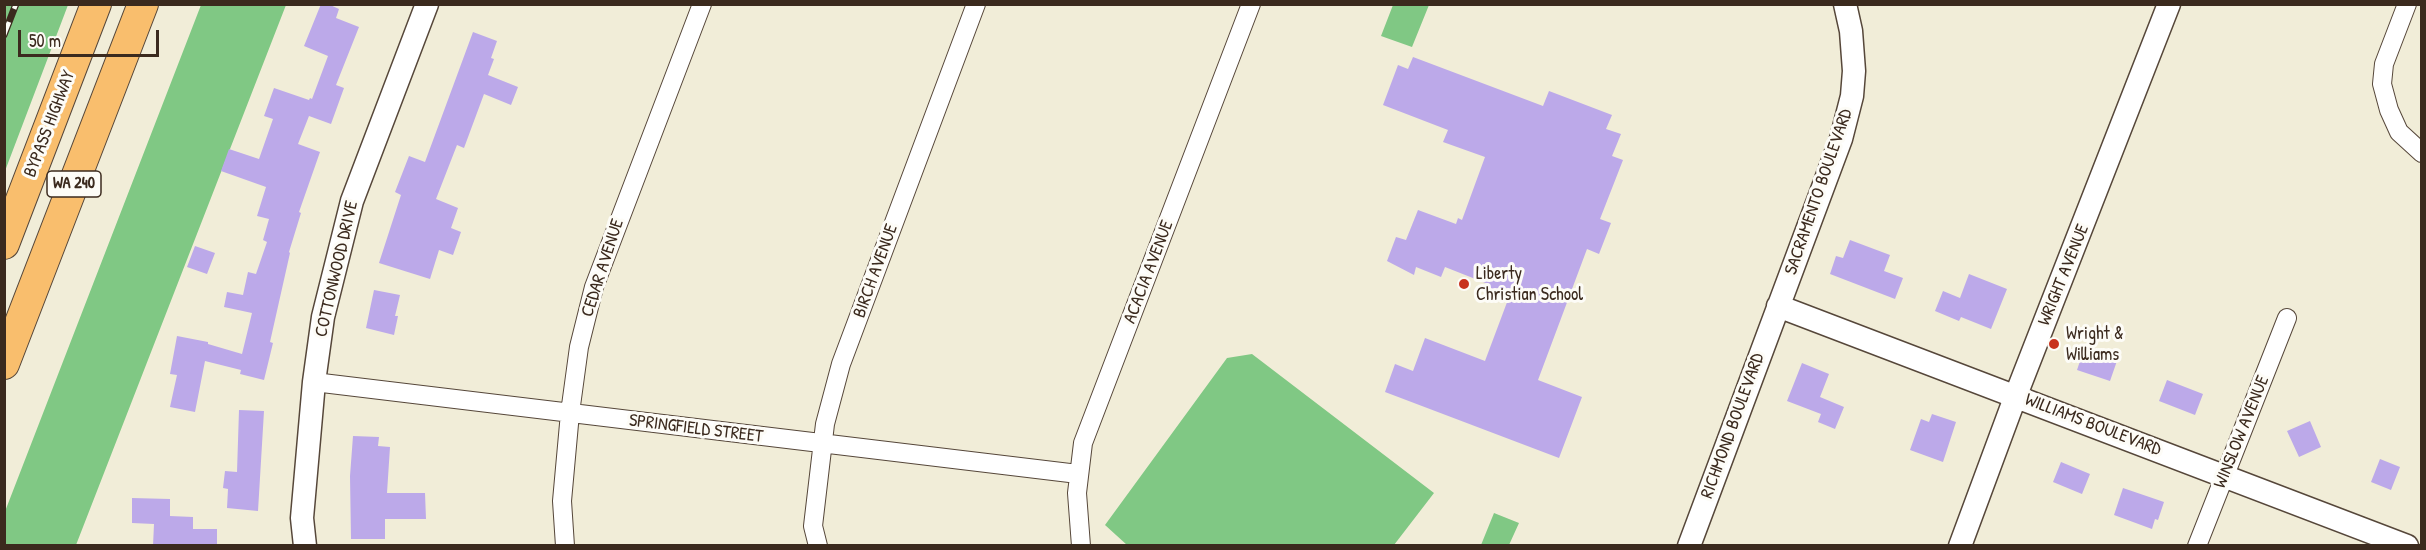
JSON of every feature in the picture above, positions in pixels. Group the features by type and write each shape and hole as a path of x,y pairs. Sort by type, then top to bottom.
{"highway":[{"name":"BYPASS HIGHWAY","path":"4,244 96,4"},
{"name":"WA 240","path":"4,364 143,4"}],"street":[{"name":"COTTONWOOD DRIVE","path":"305,546 302,518 314,382 323,317 352,201 427,4"},
{"name":"CEDAR AVENUE","path":"565,546 562,501 570,413 579,347 594,287 702,4"},
{"name":"BIRCH AVENUE","path":"818,546 813,526 825,424 842,364 976,4"},
{"name":"ACACIA AVENUE","path":"1082,546 1077,507 1078,474 1087,431 1251,4"},
{"name":"SACRAMENTO BOULEVARD","path":"1778,306 1841,139 1847,117 1854,71 1851,31 1845,4"},
{"name":"WRIGHT AVENUE","path":"1960,546 2016,395 2169,4"},
{"path":"2407,4 2384,64 2382,84 2389,110 2399,132 2421,153"},
{"name":"WILLIAMS BOULEVARD","path":"1778,306 2407,546"},
{"name":"RICHMOND BOULEVARD","path":"1689,546 1778,306"},
{"name":"WINSLOW AVENUE","path":"2197,546 2287,318"},
{"name":"SPRINGFIELD STREET","path":"314,382 1078,474"}],"green space":[{"path":"4,5 68,5 5,171"},
{"path":"201,5 286,5 76,545 5,545 4,514"},
{"path":"1393,5 1429,5 1412,47 1381,36"},
{"path":"1252,354 1434,493 1394,545 1127,545 1105,525 1227,358"},
{"path":"1494,513 1519,523 1509,545 1481,545"}],"building":[{"path":"321,4 328,4 339,9 336,18 359,27 336,85 344,88 331,124 309,116 298,144 320,152 299,212 301,213 289,252 264,380 240,374 241,370 205,361 195,412 170,407 177,375 170,374 177,336 208,342 208,344 242,354 252,313 224,307 227,292 243,295 248,272 256,274 267,242 263,240 269,219 257,216 266,187 221,171 229,149 259,159 273,119 264,116 274,88 312,99 328,56 304,46"},
{"path":"473,32 497,41 488,75 518,87 511,105 484,94 464,148 457,145 436,199 458,208 451,228 461,232 453,255 439,250 430,279 379,263 401,195 395,192 409,156 425,162"},
{"path":"1413,57 1543,106 1549,91 1612,115 1606,129 1621,134 1612,156 1623,160 1600,219 1611,223 1599,254 1587,249 1538,380 1582,397 1559,458 1385,392 1395,364 1413,371 1425,338 1485,361 1509,297 1486,289 1488,284 1445,267 1441,277 1416,267 1414,275 1387,261 1396,237 1406,240 1418,210 1456,224 1458,218 1462,220 1485,157 1443,142 1448,130 1383,105 1398,65 1408,69"},
{"path":"1850,240 1890,255 1884,271 1903,278 1895,299 1830,274 1836,256 1843,258"},
{"path":"195,246 215,253 207,274 187,267"},
{"path":"1969,274 2007,289 1991,329 1961,317 1959,321 1935,311 1943,291 1960,298"},
{"path":"374,290 400,295 395,316 398,316 394,335 366,328"},
{"path":"2085,346 2118,358 2110,381 2077,370"},
{"path":"1802,363 1829,374 1820,397 1844,407 1835,429 1818,422 1821,414 1787,401"},
{"path":"2167,380 2203,394 2195,415 2159,401"},
{"path":"239,410 264,411 258,511 227,508 228,489 223,488 225,471 237,472"},
{"path":"1932,414 1956,422 1943,462 1910,450 1921,419 1929,422"},
{"path":"2310,421 2321,447 2299,457 2287,431"},
{"path":"353,436 379,437 378,446 390,447 387,493 425,493 426,519 385,519 385,539 351,539 350,476"},
{"path":"2380,459 2400,467 2391,490 2371,482"},
{"path":"2061,462 2090,474 2082,494 2053,482"},
{"path":"2123,488 2164,502 2158,520 2155,519 2152,529 2114,515"},
{"path":"132,498 170,499 170,516 193,517 193,529 217,529 217,546 153,546 154,524 132,523"}],"railway":[{"path":"4,35 16,4"}],"place":[{"name":"Liberty Christian School","path":"1464,284"},
{"name":"Wright & Williams","path":"2054,344"}]}
